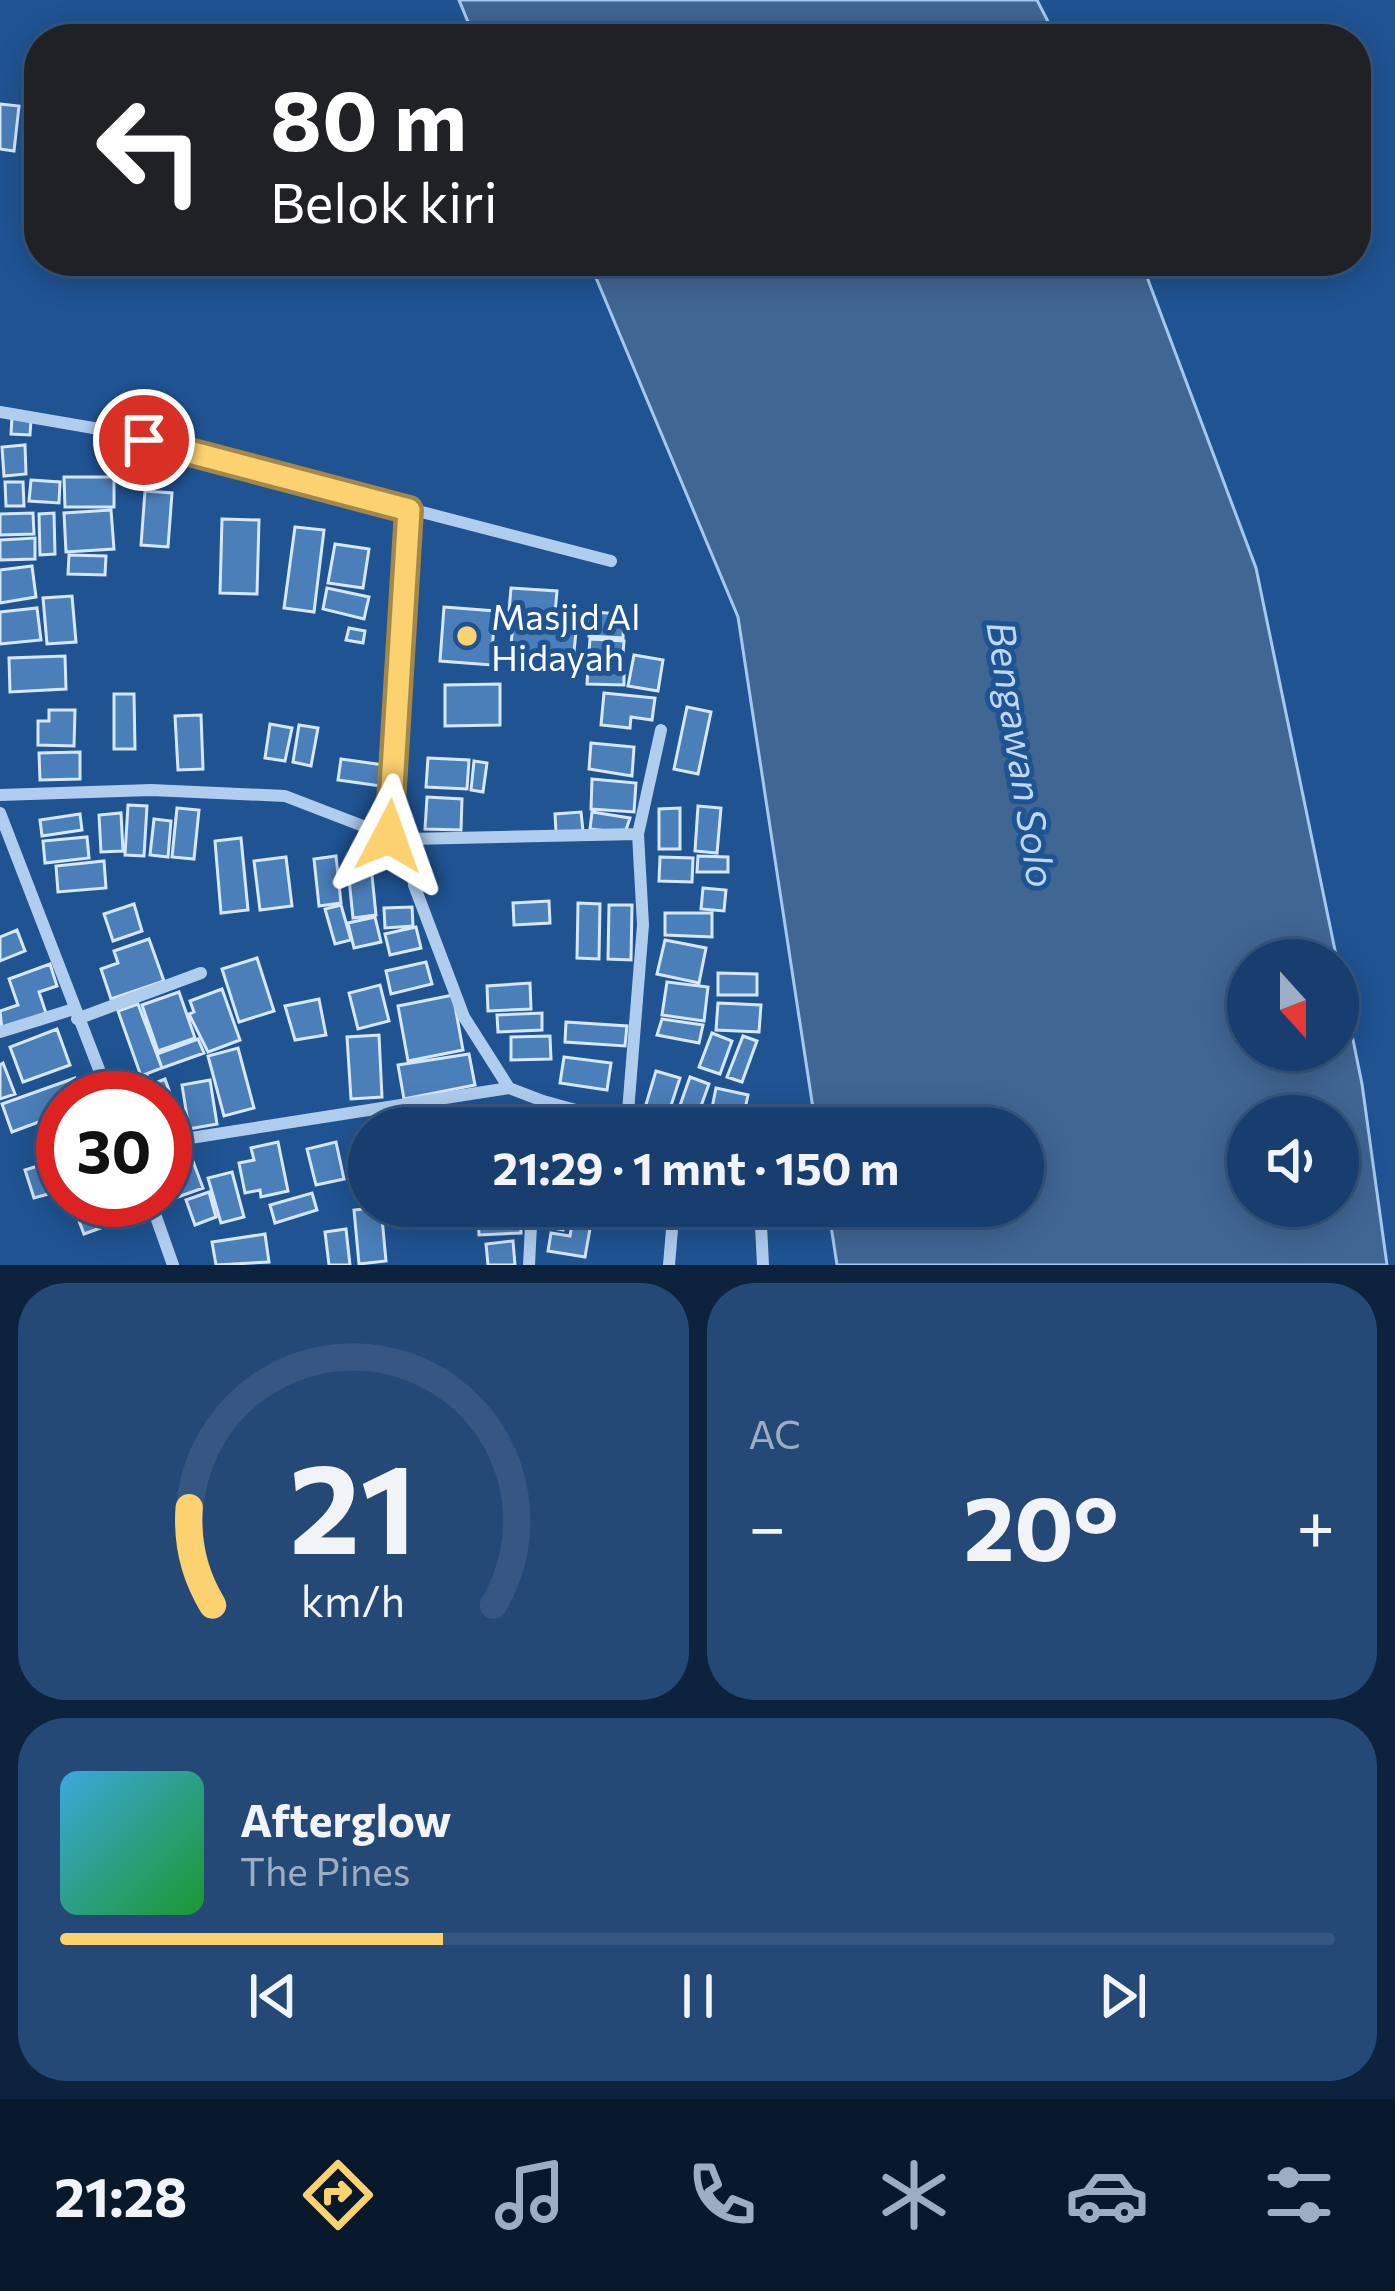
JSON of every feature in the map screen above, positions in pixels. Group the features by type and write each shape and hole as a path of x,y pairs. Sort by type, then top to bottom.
{"street":[{"path":"0,412 105,430 610,561"},
{"path":"389,836 409,510"},
{"path":"635,1107 643,925 638,834 661,730"},
{"path":"0,795 151,790 285,796 389,836 409,839 638,834"},
{"path":"0,813 99,1071"},
{"path":"409,839 414,885 464,1017 509,1088"},
{"path":"0,1032 75,1014 201,973"},
{"path":"192,1138 509,1088 565,1107"},
{"path":"543,1101 543,1107"},
{"path":"159,1227 173,1265"},
{"path":"529,1265 531,1227"},
{"path":"669,1265 672,1227"},
{"path":"761,1227 763,1265"}],"water":[{"path":"459,0 1037,0 1049,24 469,24"},
{"name":"Bengawan Solo","path":"595,276 1147,276 1256,568 1333,939 1227,939 1227,1071 1359,1069 1387,1265 837,1265 831,1227 1044,1227 1044,1107 813,1107 738,617"}],"building":[{"path":"0,104 19,106 14,151 0,149"},
{"path":"12,417 31,419 30,435 11,434"},
{"path":"25,445 26,474 4,476 2,447"},
{"path":"64,477 114,477 114,507 65,507"},
{"path":"31,480 60,482 59,503 29,501"},
{"path":"5,482 23,482 24,506 6,506"},
{"path":"145,491 172,493 168,547 141,545"},
{"path":"111,510 114,549 66,552 64,513"},
{"path":"33,513 34,534 0,535 0,514"},
{"path":"54,513 55,554 40,555 39,514"},
{"path":"222,519 259,520 257,594 220,593"},
{"path":"295,527 324,530 314,612 284,608"},
{"path":"35,538 35,559 0,560 0,540"},
{"path":"335,544 369,549 363,588 328,583"},
{"path":"69,555 106,556 105,575 68,574"},
{"path":"32,566 36,597 0,603 0,570"},
{"path":"327,588 369,597 364,619 323,609"},
{"path":"511,588 557,591 554,625 508,622"},
{"path":"72,596 76,642 47,644 43,598"},
{"name":"Masjid Al Hidayah","path":"444,607 495,611 491,665 440,661"},
{"path":"37,608 41,640 0,644 0,612"},
{"path":"590,612 624,614 623,638 589,636"},
{"path":"513,625 576,632 573,661 510,654"},
{"path":"349,628 365,631 363,643 346,640"},
{"path":"590,639 624,641 622,665 588,663"},
{"path":"634,655 663,660 658,691 628,686"},
{"path":"65,656 66,689 10,692 9,658"},
{"path":"588,668 624,669 624,685 587,684"},
{"path":"500,684 500,725 445,726 445,685"},
{"path":"604,693 655,698 652,720 631,717 630,728 601,725"},
{"path":"114,694 134,694 135,749 114,749"},
{"path":"687,707 711,712 698,774 674,769"},
{"path":"49,710 75,710 74,746 38,745 38,721 49,721"},
{"path":"201,715 203,769 178,770 175,716"},
{"path":"270,724 292,728 285,761 265,758"},
{"path":"299,725 318,728 311,766 293,762"},
{"path":"591,743 634,747 632,776 589,769"},
{"path":"80,752 80,779 40,780 39,753"},
{"path":"428,758 469,760 467,789 426,787"},
{"path":"341,759 384,765 381,786 338,780"},
{"path":"474,761 487,763 483,792 471,790"},
{"path":"592,779 636,783 634,812 591,809"},
{"path":"427,797 462,799 461,830 425,829"},
{"path":"128,805 147,806 144,856 125,855"},
{"path":"698,806 721,808 717,853 695,851"},
{"path":"177,808 199,810 194,859 172,857"},
{"path":"680,808 680,849 659,849 659,809"},
{"path":"581,812 583,831 556,833 555,814"},
{"path":"592,812 630,818 625,833 590,829"},
{"path":"121,813 123,851 101,852 99,815"},
{"path":"80,814 82,830 42,836 40,820"},
{"path":"154,819 171,821 168,857 150,855"},
{"path":"87,837 89,858 45,863 43,841"},
{"path":"241,838 248,910 221,913 215,841"},
{"path":"336,856 341,903 319,906 314,859"},
{"path":"370,856 376,915 353,918 347,859"},
{"path":"698,856 728,857 728,872 697,872"},
{"path":"286,857 292,906 260,910 254,861"},
{"path":"660,857 693,858 692,882 659,881"},
{"path":"104,861 106,888 58,892 56,866"},
{"path":"703,888 726,890 724,911 701,909"},
{"path":"549,901 550,923 514,925 513,903"},
{"path":"578,903 600,904 599,959 577,958"},
{"path":"134,904 142,931 113,941 104,914"},
{"path":"341,905 351,940 335,944 325,909"},
{"path":"609,905 632,905 631,960 608,959"},
{"path":"412,907 413,926 385,928 384,908"},
{"path":"665,913 712,913 712,937 665,935"},
{"path":"375,917 381,942 354,948 348,923"},
{"path":"416,927 421,948 390,955 385,934"},
{"path":"17,930 25,951 0,961 0,937"},
{"path":"149,939 164,981 111,999 101,969 118,963 114,951"},
{"path":"665,940 706,948 699,983 657,974"},
{"path":"257,958 274,1011 239,1022 222,969"},
{"path":"426,962 432,984 391,994 386,971"},
{"path":"50,964 57,986 39,992 46,1013 2,1030 0,1011 18,1005 9,979"},
{"path":"718,973 757,974 757,995 718,995"},
{"path":"667,982 708,987 704,1021 662,1015"},
{"path":"530,983 531,1009 488,1011 487,986"},
{"path":"380,985 389,1021 358,1029 349,993"},
{"path":"222,989 240,1040 208,1052 189,1014 194,1012 190,1001"},
{"path":"179,992 195,1038 158,1051 142,1005"},
{"path":"453,995 463,1050 408,1061 398,1006"},
{"path":"319,999 326,1035 295,1040 285,1006"},
{"path":"718,1003 761,1005 759,1032 716,1030"},
{"path":"138,1004 162,1068 139,1071 118,1011"},
{"path":"542,1013 542,1030 498,1032 497,1015"},
{"path":"662,1019 703,1025 699,1043 657,1035"},
{"path":"566,1022 627,1026 625,1046 565,1042"},
{"path":"57,1029 70,1065 36,1071 36,1077 23,1082 10,1047"},
{"path":"712,1033 732,1041 720,1074 699,1067"},
{"path":"379,1035 382,1097 351,1099 347,1037"},
{"path":"550,1036 551,1059 511,1060 511,1037"},
{"path":"743,1036 757,1041 742,1082 727,1077"},
{"path":"198,1039 204,1053 162,1068 157,1054"},
{"path":"238,1048 254,1108 224,1116 208,1056"},
{"path":"469,1054 475,1085 404,1099 398,1065"},
{"path":"564,1057 611,1063 607,1090 560,1083"},
{"path":"3,1063 15,1094 0,1099 0,1065"},
{"path":"656,1071 680,1078 671,1107 645,1107"},
{"path":"690,1077 709,1084 701,1107 679,1107"},
{"path":"210,1080 217,1124 192,1128 192,1083"},
{"path":"716,1088 748,1095 745,1107 712,1107"},
{"path":"36,1092 36,1123 12,1132 2,1104"},
{"path":"278,1142 288,1191 261,1197 260,1190 245,1193 239,1163 254,1160 251,1148"},
{"path":"336,1142 344,1179 316,1185 307,1149"},
{"path":"192,1159 203,1188 192,1192"},
{"path":"36,1167 36,1197 34,1198 25,1170"},
{"path":"232,1172 244,1217 221,1223 208,1178"},
{"path":"209,1192 216,1217 195,1225 192,1198"},
{"path":"312,1193 317,1210 275,1223 270,1205"},
{"path":"356,1227 383,1227 386,1261 359,1264"},
{"path":"479,1227 521,1227 521,1233 479,1235"},
{"path":"572,1227 590,1227 585,1257 548,1251 551,1233 570,1236"},
{"path":"346,1229 350,1265 329,1265 325,1232"},
{"path":"265,1234 269,1262 216,1265 212,1242"},
{"path":"513,1241 515,1265 488,1265 486,1244"}],"place":[{"name":"Masjid Al Hidayah","path":"467,636"}],"route":[{"path":"144,440 409,510 389,836"}]}
